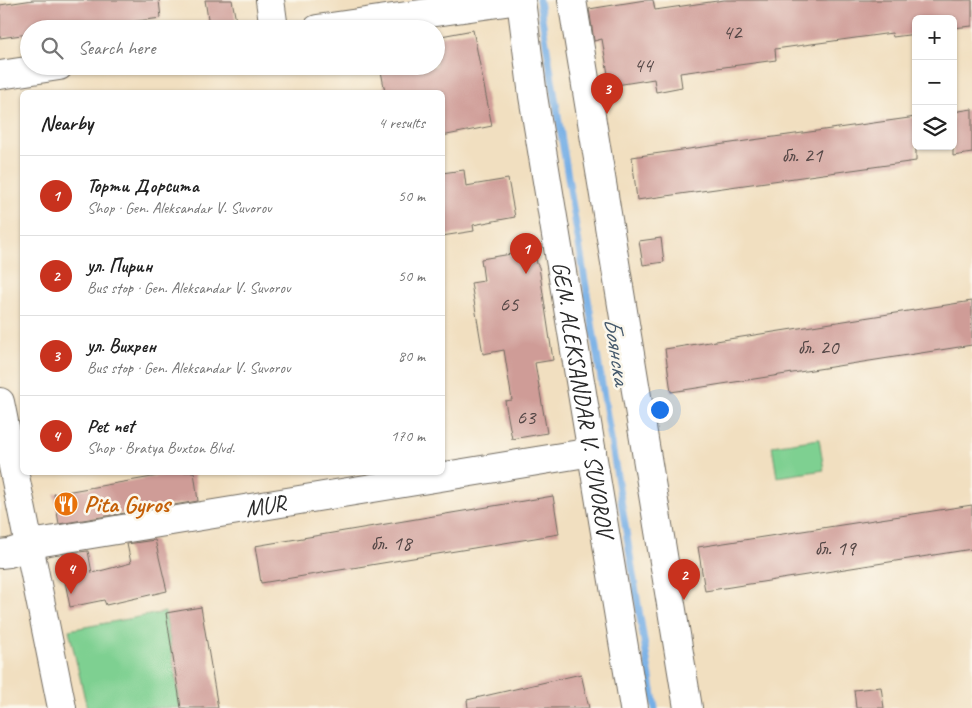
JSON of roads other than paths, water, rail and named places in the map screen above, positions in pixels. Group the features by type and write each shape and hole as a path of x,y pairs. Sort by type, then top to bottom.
{"street":[{"path":"270,0 273,20"},
{"path":"379,20 518,0"},
{"name":"GEN. ALEKSANDAR V. SUVOROV","path":"522,0 533,96 634,708"},
{"path":"572,0 688,708"},
{"path":"0,75 20,72"},
{"path":"0,402 62,708"},
{"name":"MUR","path":"0,554 43,542 176,519 592,452"}],"waterway":[{"name":"Боянска","path":"539,0 655,708"}],"place":[{"name":"ул. Вихрен","path":"607,114"},
{"name":"Торти Дорсита","path":"526,274"},
{"name":"Pita Gyros","path":"66,504"},
{"name":"Pet net","path":"71,594"},
{"name":"ул. Пирин","path":"684,600"}]}
